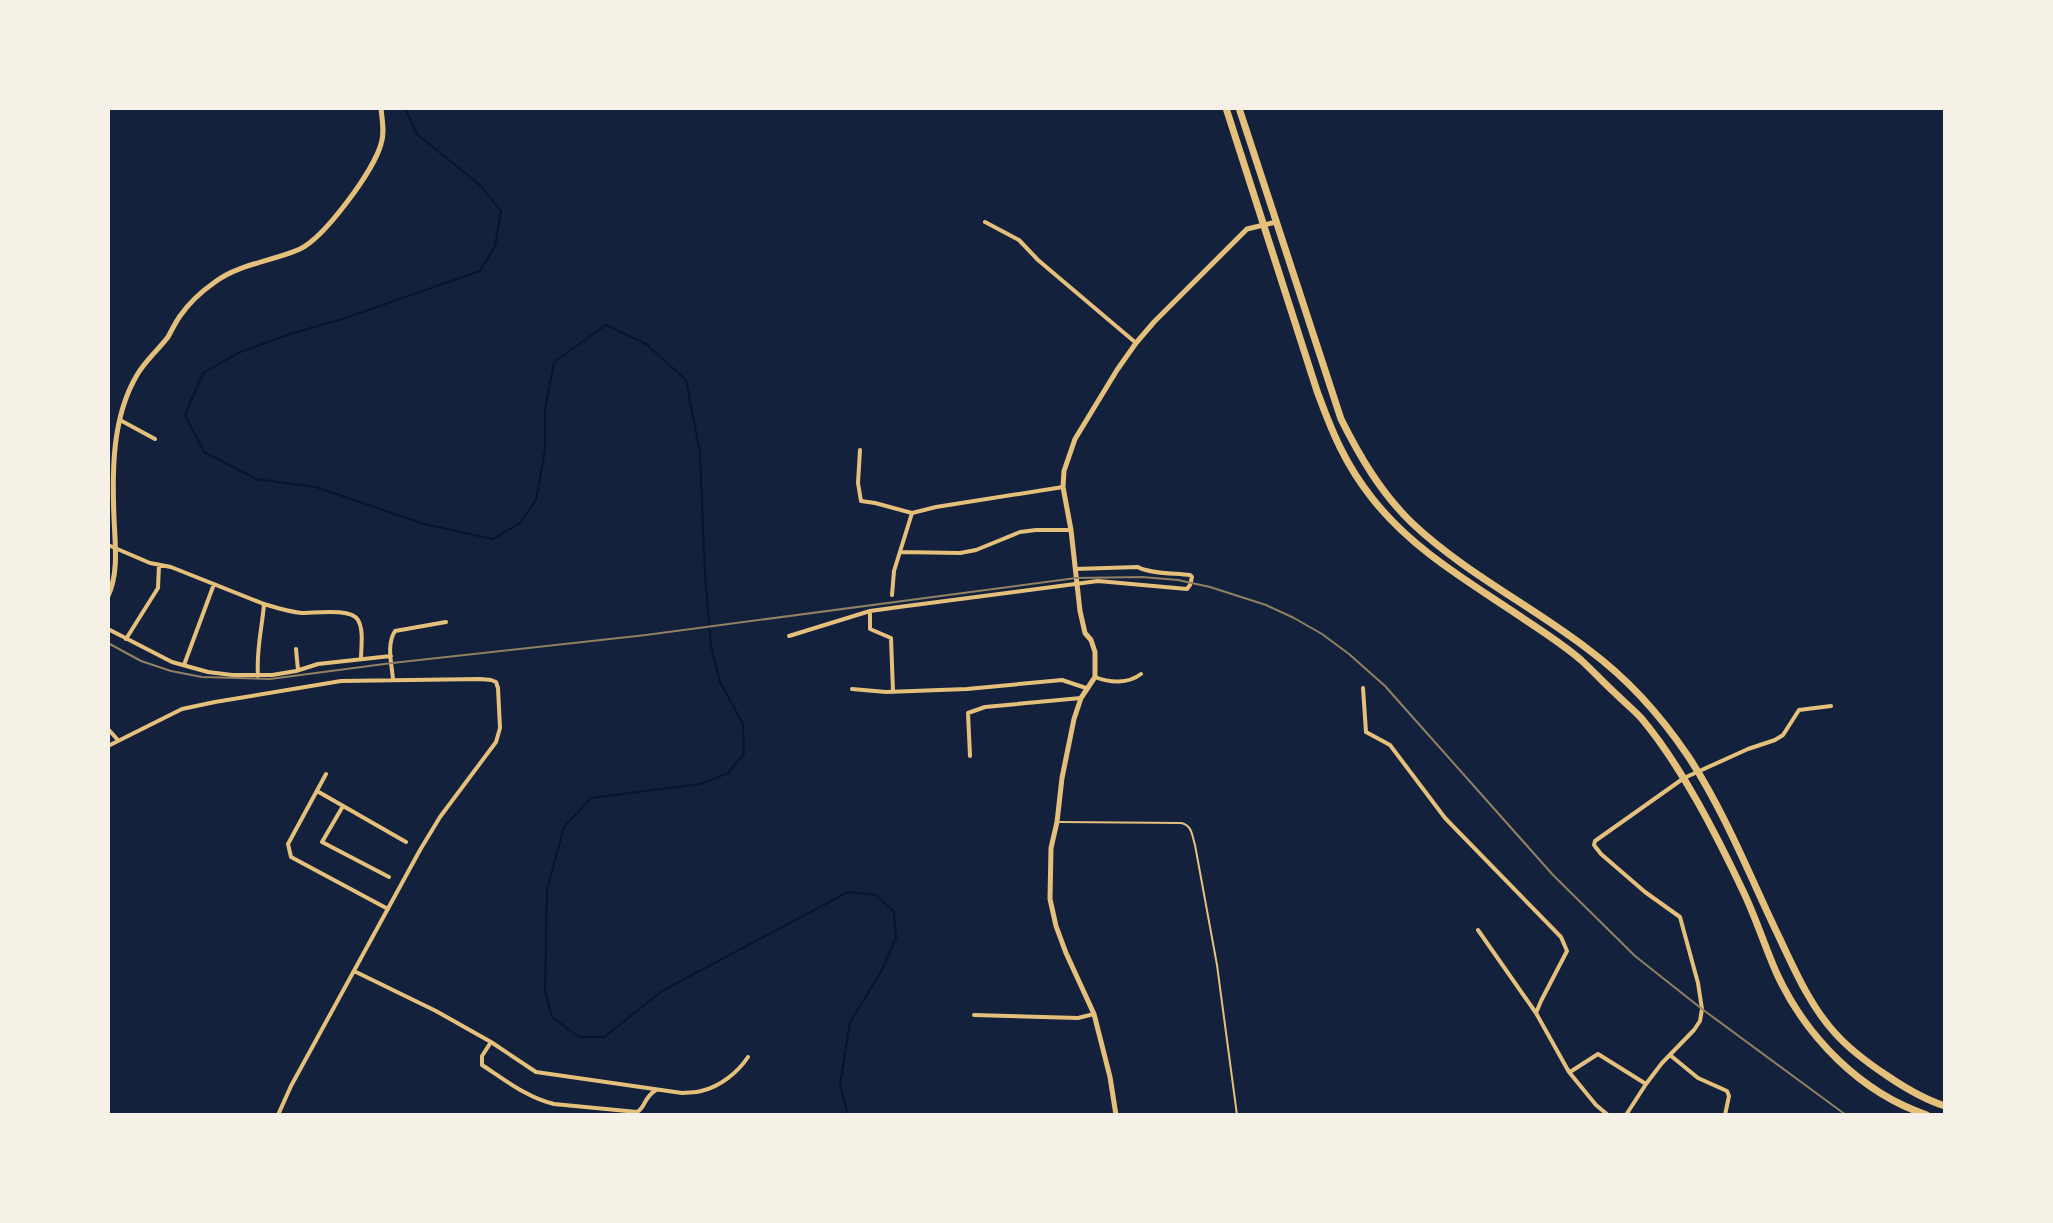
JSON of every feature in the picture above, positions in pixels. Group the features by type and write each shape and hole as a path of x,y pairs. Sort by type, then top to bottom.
{"highway":[{"path":"1226,108 1334,437 1373,500 1397,526 1450,570 1579,658 1641,719 1684,778 1743,892 1778,977 1801,1017 1838,1060 1864,1083 1927,1115"},
{"path":"1239,108 1341,419 1360,457 1383,491 1435,543 1591,651 1633,687 1680,745 1718,807 1797,974 1834,1032 1865,1061 1905,1088 1945,1106"}],"street":[{"path":"108,596 113,581 113,492 120,420 130,387 194,300 227,274 302,248 321,234 372,166 384,133 381,108"},
{"path":"985,222 1019,240 1038,260 1136,343"},
{"path":"1116,1115 1094,1014 1066,953 1050,899 1051,848 1062,778 1074,719 1086,688 1095,677 1095,652 1085,633 1076,583 1063,487 1064,471 1075,439 1136,343 1247,229 1276,222"},
{"path":"120,420 155,439"},
{"path":"860,450 858,483 861,501 912,513 1063,487"},
{"path":"892,595 894,571 912,513"},
{"path":"900,552 960,553 1020,532 1071,530"},
{"path":"108,545 283,610 352,614 360,625 361,659"},
{"path":"126,639 158,588 159,565"},
{"path":"789,636 870,611 1098,581 1187,589 1192,577 1142,571 1138,567 1075,569"},
{"path":"184,665 214,584"},
{"path":"258,676 257,650 264,604"},
{"path":"870,611 870,629 891,638 893,691"},
{"path":"393,680 391,637 395,631 446,622"},
{"path":"108,629 172,662 208,672 258,676 298,671 318,664 391,656"},
{"path":"296,649 298,671"},
{"path":"1095,677 1113,682 1130,680 1141,674"},
{"path":"108,746 182,709 341,681 494,680 498,688 500,728 496,742 440,817 291,1086 278,1115"},
{"path":"852,689 967,689 1062,680 1086,688"},
{"path":"1363,688 1366,732 1390,745 1445,818 1561,937 1567,951 1536,1013"},
{"path":"970,756 967,715 970,711 1081,698"},
{"path":"1626,1115 1646,1084 1694,1030 1700,1021 1702,1009 1680,917 1601,854 1594,845 1595,841 1684,778 1775,740 1788,728 1799,710 1831,706"},
{"path":"108,729 117,740"},
{"path":"326,774 288,844 291,857 388,909"},
{"path":"317,791 406,842"},
{"path":"343,806 322,842 389,877"},
{"path":"1478,930 1536,1013 1569,1072 1608,1115"},
{"path":"354,971 436,1011 536,1072 682,1093 702,1091 740,1069 748,1057"},
{"path":"974,1015 1078,1018 1094,1014"},
{"path":"491,1042 482,1056 482,1065 542,1102 637,1112 657,1089"},
{"path":"1569,1072 1598,1054 1646,1084"},
{"path":"1670,1055 1698,1078 1727,1091 1729,1096 1725,1115"}],"lane":[{"path":"1057,822 1181,823 1190,827 1217,965 1237,1115"}],"waterway":[{"path":"405,108 417,134 482,187 501,211 495,246 480,271 238,353 203,373 185,415 204,452 256,479 316,487 424,524 493,539 520,523 536,500 545,450 545,409 554,362 606,325 646,344 686,380 700,453 711,645 720,682 743,724 744,754 728,773 701,784 591,798 564,827 547,890 545,991 552,1017 579,1037 604,1037 662,991 848,892 876,895 894,912 896,938 881,972 850,1022 840,1085 848,1115"}],"railway":[{"path":"108,643 141,661 171,671 202,677 270,679 646,635 1076,578 1142,577 1210,587 1266,605 1294,618 1349,654 1385,686 1553,875 1635,956 1846,1115"}]}
